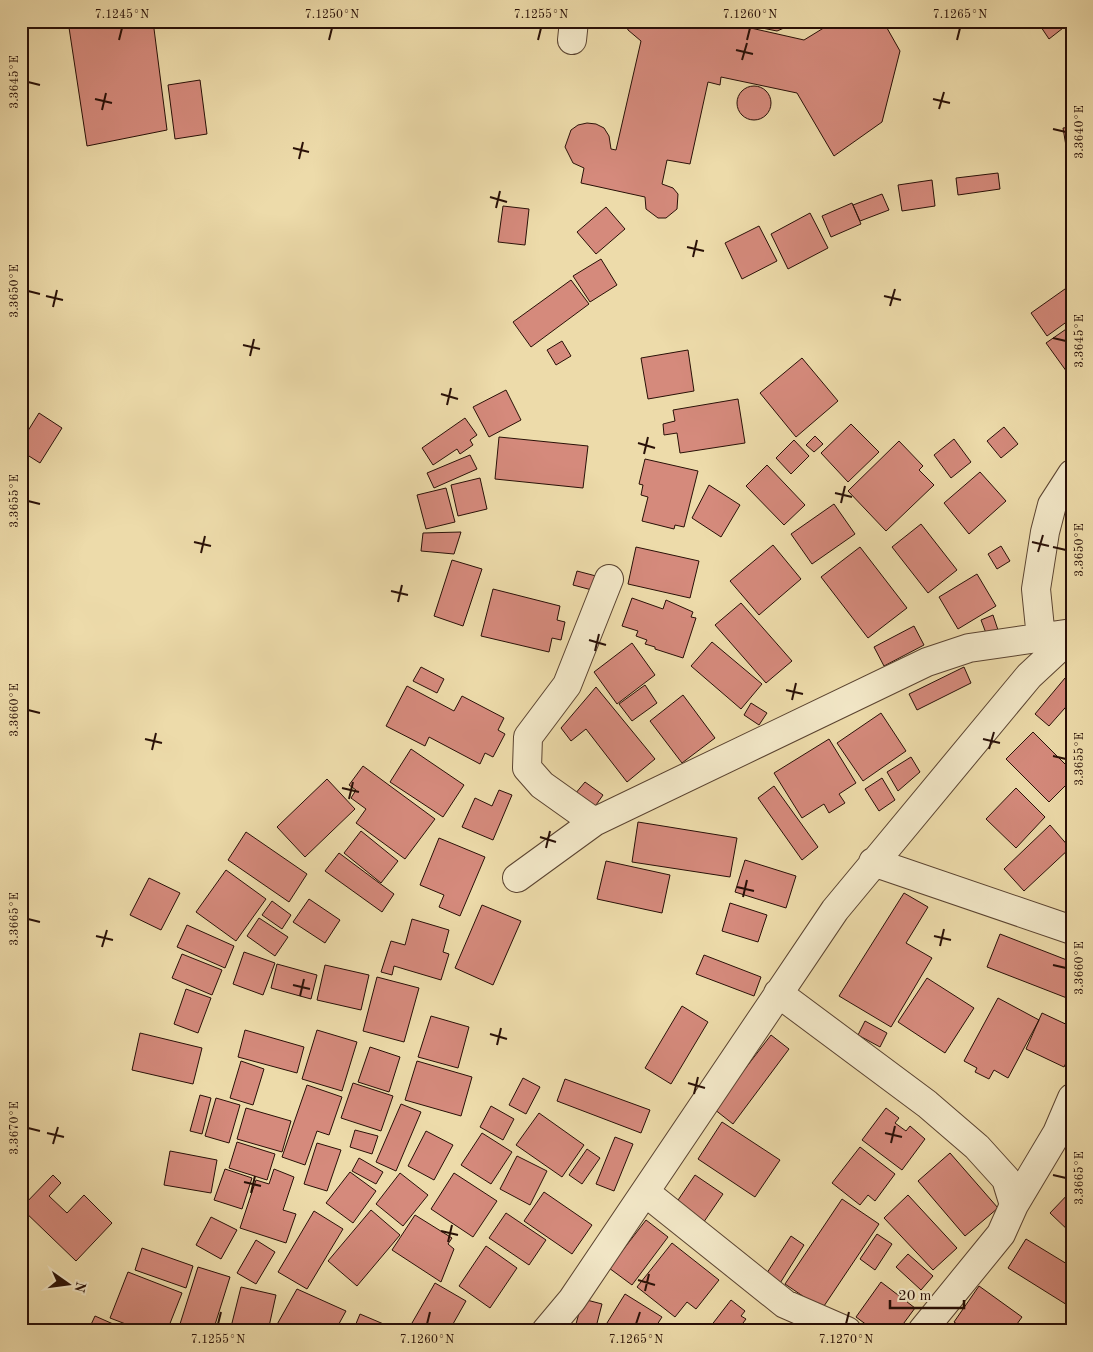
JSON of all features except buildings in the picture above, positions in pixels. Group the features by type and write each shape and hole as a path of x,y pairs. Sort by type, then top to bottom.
{"street":[{"path":"1041,638 1036,589 1045,532 1052,505 1072,474"},
{"path":"594,822 542,785 526,768 528,737 567,685 609,579"},
{"path":"517,878 594,822 926,662 969,648 1072,634"},
{"path":"546,1331 572,1300 835,910 1029,676 1072,634"},
{"path":"873,862 1072,930"},
{"path":"778,994 926,1104 977,1146 1006,1180 1014,1205"},
{"path":"922,1331 1001,1234 1014,1205 1057,1133 1072,1098"},
{"path":"645,1192 785,1304 847,1331"}]}
